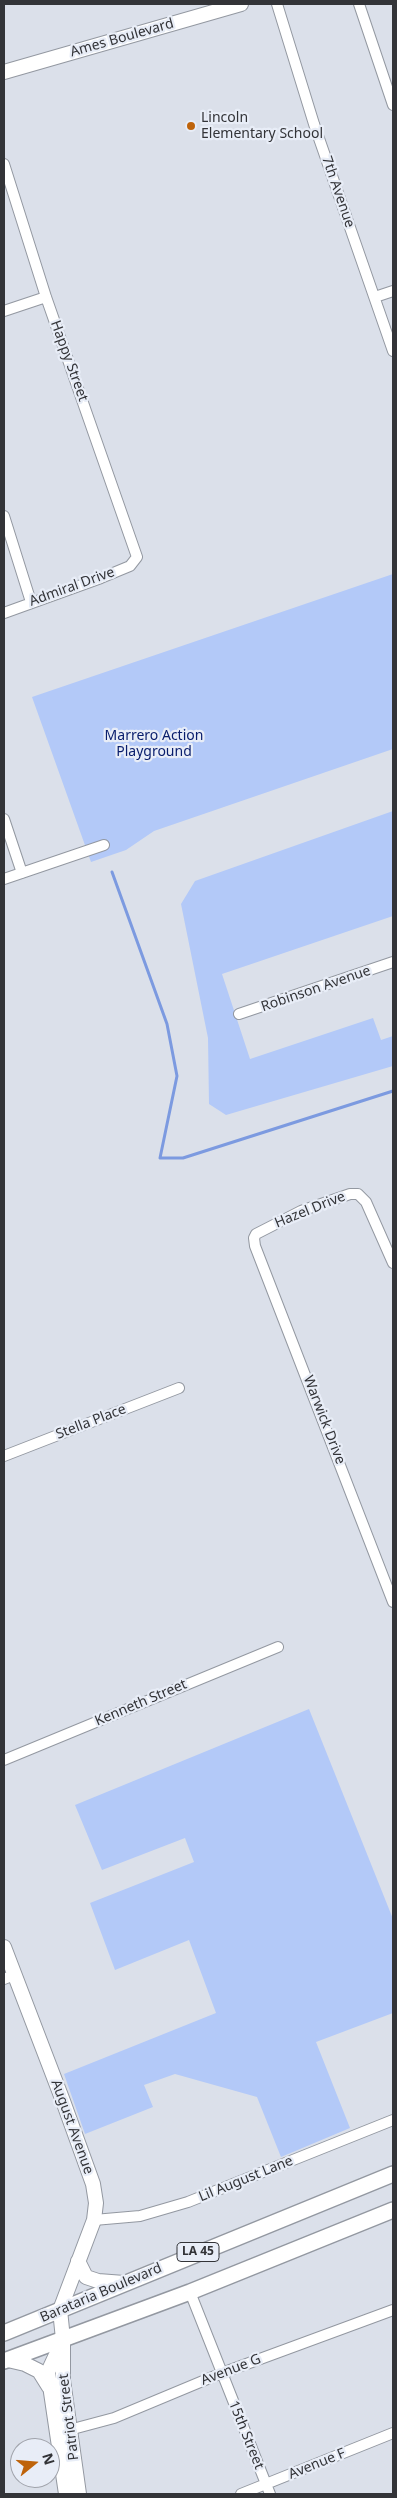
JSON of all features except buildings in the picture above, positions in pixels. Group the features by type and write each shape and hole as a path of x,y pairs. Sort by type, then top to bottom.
{"main road":[{"name":"Barataria Boulevard","path":"4,2333 393,2174"},
{"name":"Barataria Boulevard","path":"6,2361 190,2292 393,2210"}],"street":[{"name":"Ames Boulevard","path":"4,72 241,4"},
{"name":"7th Avenue","path":"276,4 314,124 393,352"},
{"path":"359,4 393,106"},
{"name":"Happy Street","path":"4,164 46,297 137,557"},
{"path":"375,298 393,291"},
{"path":"4,311 46,297"},
{"path":"4,516 31,602"},
{"name":"Admiral Drive","path":"4,613 123,569 130,566 137,557"},
{"path":"4,819 22,873"},
{"path":"4,879 104,845"},
{"name":"Robinson Avenue","path":"240,1014 393,962"},
{"name":"Hazel Drive","path":"254,1238 256,1234 301,1211 350,1194 358,1194 366,1202 393,1263"},
{"name":"Warwick Drive","path":"254,1238 255,1246 388,1574 393,1602"},
{"name":"Stella Place","path":"4,1456 179,1388"},
{"name":"Kenneth Street","path":"4,1760 278,1647"},
{"name":"August Avenue","path":"4,1947 9,1977 63,2101 93,2184 96,2203 94,2220 60,2310"},
{"name":"Lil August Lane","path":"94,2220 140,2216 188,2202 393,2120"},
{"path":"78,2261 86,2277 98,2281 124,2283"},
{"name":"15th Street","path":"190,2292 268,2489"},
{"name":"Patriot Street","path":"60,2310 63,2339 63,2380 79,2494"},
{"name":"Avenue G","path":"69,2430 114,2418 222,2373 393,2310"},
{"name":"Patriot Street","path":"63,2339 48,2372 66,2494"},
{"path":"6,2361 25,2364 39,2371 50,2390"},
{"name":"Avenue F","path":"241,2494 268,2489 393,2433"}],"green space":[{"name":"Marrero Action Playground","path":"393,574 393,749 154,831 126,850 91,862 32,697"},
{"path":"393,811 393,916 222,974 250,1059 373,1018 381,1040 393,1036 393,1066 226,1115 209,1104 208,1038 181,904 195,881"},
{"path":"309,1709 393,1919 393,2013 316,2042 350,2128 281,2157 257,2097 175,2074 144,2085 153,2107 85,2134 64,2074 216,2013 189,1940 115,1970 90,1903 194,1862 185,1838 102,1870 75,1805"}],"waterway":[{"path":"112,872 167,1024 177,1076 160,1158 183,1158 393,1091"}],"place":[{"name":"Lincoln Elementary School","path":"191,126"}]}
